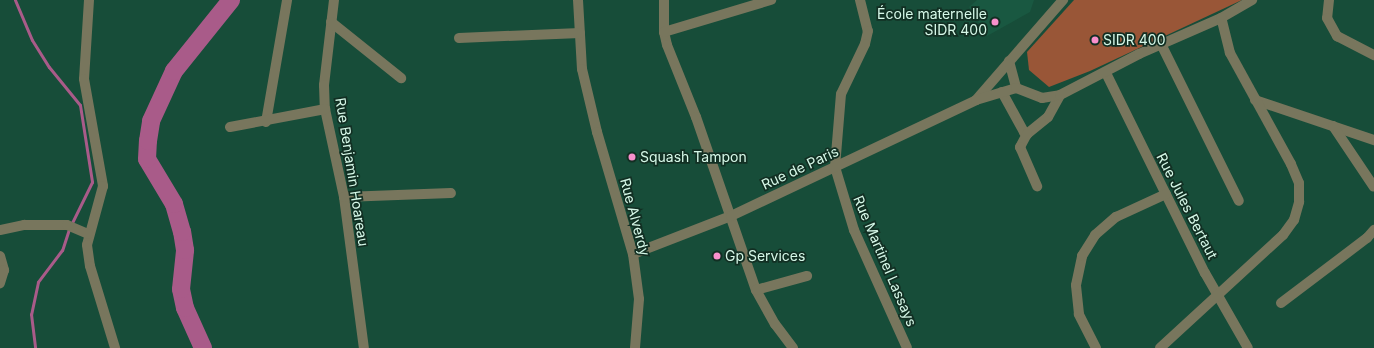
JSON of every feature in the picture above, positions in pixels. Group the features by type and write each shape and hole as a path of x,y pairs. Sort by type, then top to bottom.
{"street":[{"path":"89,0 84,79 100,160 102,194 83,233 90,266 115,348"},
{"path":"266,122 287,0"},
{"name":"Rue Benjamin Hoareau","path":"334,0 324,86 325,109 344,197 364,348"},
{"name":"Rue Alverdy","path":"578,0 582,69 597,132 633,254 639,299 635,348"},
{"path":"664,0 664,32 731,216 756,290 775,324 793,348"},
{"path":"664,32 771,0"},
{"name":"Rue Martinel Lassays","path":"860,0 867,18 868,31 865,44 841,94 836,167 854,230 907,348"},
{"name":"Rue de Paris","path":"976,100 1009,60 1063,0"},
{"path":"1009,60 1016,88 1042,98 1060,95 1161,44 1221,18 1252,0"},
{"path":"1329,0 1327,18 1337,36 1374,55"},
{"path":"1160,348 1283,235 1294,220 1300,202 1299,183 1291,164 1230,54 1221,18"},
{"path":"331,22 401,78"},
{"path":"459,38 580,33"},
{"path":"1161,44 1240,201"},
{"name":"Rue Jules Bertaut","path":"1106,73 1217,295 1248,348"},
{"name":"Rue de Paris","path":"633,254 731,216 976,100 1016,88"},
{"path":"1002,92 1024,132 1027,134"},
{"path":"1037,186 1020,147 1027,134 1048,117 1060,95"},
{"path":"1255,100 1374,140"},
{"path":"230,127 266,122 325,109"},
{"path":"1333,126 1374,187"},
{"path":"344,197 451,193"},
{"path":"1096,348 1079,314 1076,285 1082,256 1095,235 1116,217 1166,194"},
{"path":"0,230 24,225 67,225 83,233"},
{"path":"1281,303 1368,238 1374,230"},
{"path":"0,256 4,270 0,283"},
{"path":"756,290 808,276"}],"shaded area":[{"name":"École maternelle SIDR 400","path":"977,0 1034,0 1030,12 987,36 969,7"},
{"name":"SIDR 400","path":"1074,0 1242,0 1090,71 1049,87 1029,70 1027,52"}],"waterway":[{"path":"15,0 32,40 49,67 80,105 92,182 69,229 62,250 38,282 31,314 35,348"},
{"path":"203,348 185,308 181,289 185,250 182,232 174,204 147,159 148,141 151,121 174,71 231,0"}],"place":[{"name":"École maternelle SIDR 400","path":"995,22"},
{"name":"SIDR 400","path":"1095,40"},
{"name":"Squash Tampon","path":"632,157"},
{"name":"Gp Services","path":"717,256"}]}
